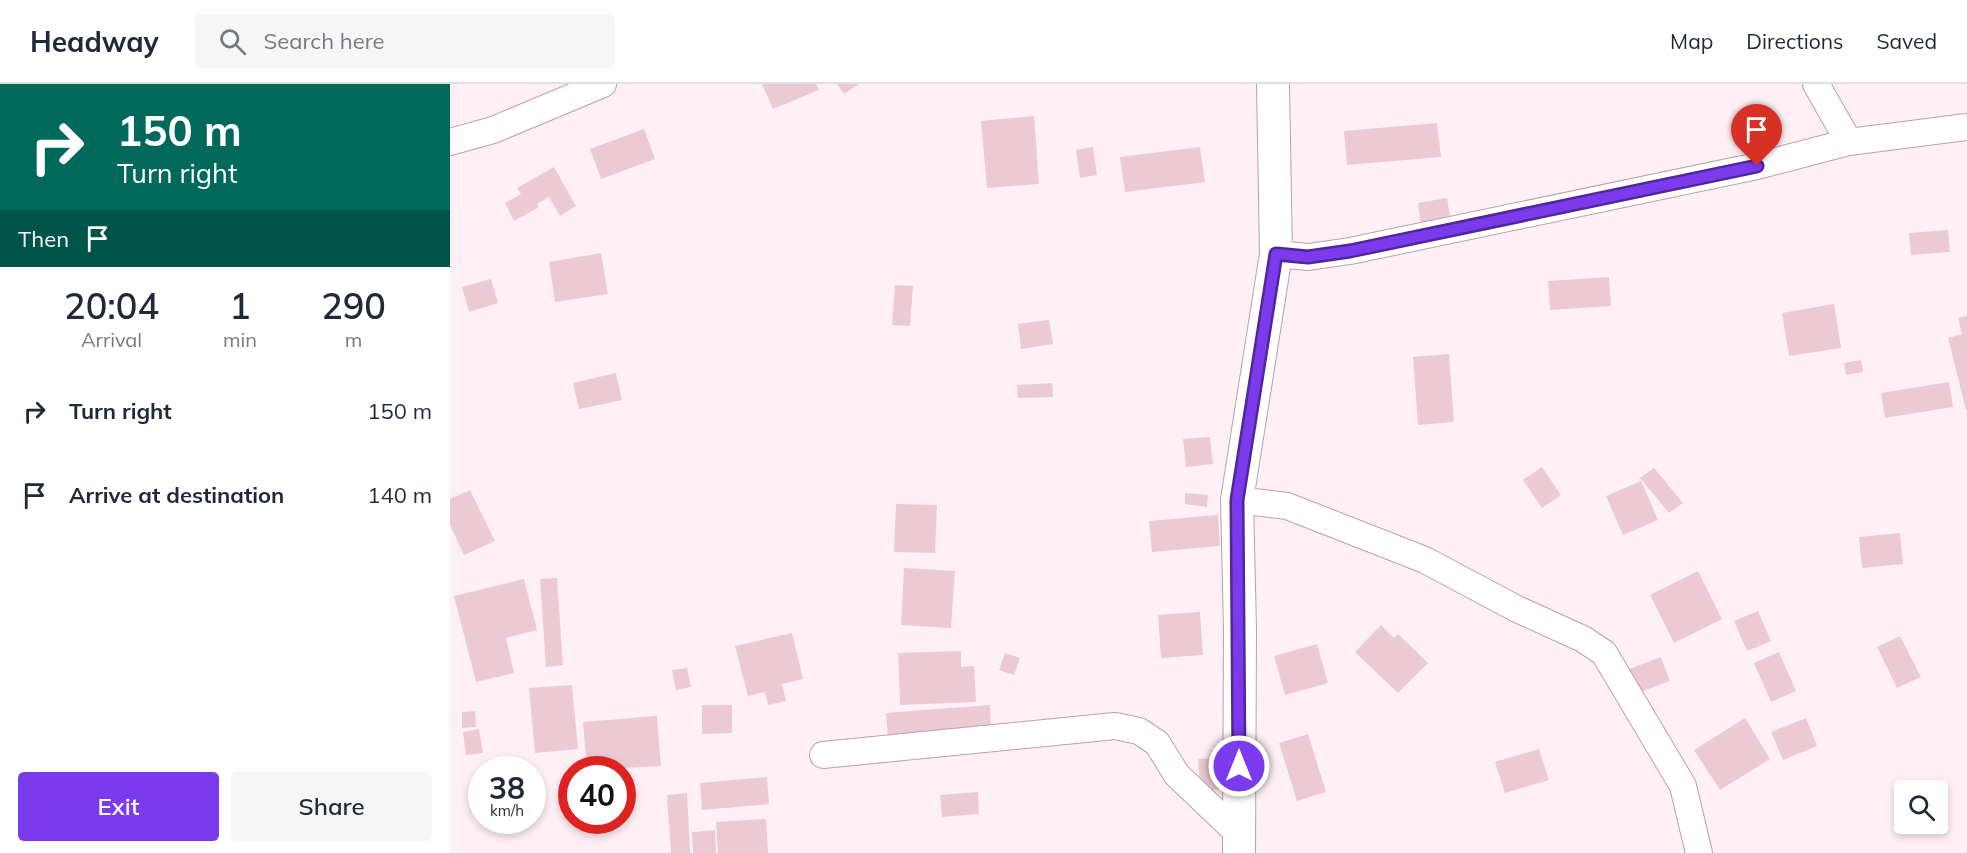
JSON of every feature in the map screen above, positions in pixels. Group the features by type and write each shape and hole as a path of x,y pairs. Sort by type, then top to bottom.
{"street":[{"path":"450,142 493,130 603,84"},
{"path":"1239,843 1240,629 1237,500 1276,254 1273,84"},
{"path":"1816,84 1849,142"},
{"path":"1276,254 1308,257 1423,237 1757,166 1849,142 1967,127"},
{"path":"1237,500 1287,506 1425,560 1517,609 1583,639 1604,653 1683,786 1699,853"},
{"path":"823,755 1115,726 1139,731 1158,743 1177,775 1239,843"}],"building":[{"path":"762,84 816,84 819,90 773,109"},
{"path":"837,84 859,84 844,94"},
{"path":"1034,116 1039,184 987,188 981,121"},
{"path":"1437,123 1441,157 1347,165 1344,131"},
{"path":"644,129 655,159 601,179 590,149"},
{"path":"1093,147 1097,175 1080,178 1076,150"},
{"path":"1200,147 1205,182 1125,192 1120,157"},
{"path":"554,167 576,206 560,216 549,197 537,204 539,207 514,221 505,203 521,194 517,188"},
{"path":"1447,198 1451,221 1421,226 1418,203"},
{"path":"1948,230 1950,252 1911,255 1909,233"},
{"path":"601,253 608,294 555,302 549,262"},
{"path":"1609,277 1611,306 1550,310 1548,281"},
{"path":"491,279 498,303 469,312 462,287"},
{"path":"895,285 913,286 910,326 892,325"},
{"path":"1834,304 1841,348 1789,356 1782,313"},
{"path":"1967,316 1966,410 1948,338 1962,334 1958,318"},
{"path":"1049,320 1053,344 1021,349 1018,324"},
{"path":"1449,354 1454,422 1418,425 1413,357"},
{"path":"1861,360 1863,372 1846,375 1844,363"},
{"path":"616,373 622,400 579,409 573,383"},
{"path":"1949,382 1953,407 1885,418 1881,393"},
{"path":"1052,383 1053,397 1018,398 1017,385"},
{"path":"1210,437 1213,464 1186,467 1183,439"},
{"path":"1542,467 1561,495 1542,508 1523,480"},
{"path":"1654,468 1683,503 1669,513 1640,478"},
{"path":"1641,481 1658,520 1623,535 1606,496"},
{"path":"470,490 495,541 464,555 450,525 450,499"},
{"path":"1185,493 1208,495 1207,507 1185,504"},
{"path":"896,504 937,505 935,553 894,552"},
{"path":"1218,515 1220,546 1152,552 1149,521"},
{"path":"1900,533 1903,564 1862,568 1859,537"},
{"path":"904,568 955,571 951,628 901,625"},
{"path":"1698,571 1722,619 1674,643 1650,595"},
{"path":"557,578 563,665 546,667 540,579"},
{"path":"524,579 537,630 506,638 514,673 476,682 454,596"},
{"path":"1758,611 1771,641 1747,651 1734,621"},
{"path":"1200,612 1203,655 1161,658 1158,615"},
{"path":"1381,625 1394,638 1398,634 1428,663 1398,693 1355,652"},
{"path":"792,633 803,679 782,684 786,701 768,705 765,692 748,696 735,646"},
{"path":"1900,636 1921,677 1897,688 1877,647"},
{"path":"1317,644 1328,683 1285,695 1274,656"},
{"path":"961,651 961,667 974,666 976,702 900,705 898,653"},
{"path":"1779,652 1796,691 1771,702 1754,663"},
{"path":"1005,653 1020,658 1014,675 999,670"},
{"path":"1661,657 1670,681 1632,695 1624,671"},
{"path":"687,668 691,687 676,690 672,670"},
{"path":"572,685 578,749 535,753 529,688"},
{"path":"702,705 732,705 732,733 702,734"},
{"path":"990,705 991,730 888,738 886,713"},
{"path":"475,711 476,727 462,728 462,712"},
{"path":"657,716 661,766 636,767 636,756 586,756 583,722"},
{"path":"1745,718 1770,759 1720,790 1694,750"},
{"path":"1806,718 1817,746 1783,760 1771,732"},
{"path":"479,729 483,753 466,755 463,732"},
{"path":"1308,734 1326,792 1297,801 1279,743"},
{"path":"1539,749 1549,780 1505,793 1495,762"},
{"path":"1224,758 1226,789 1200,791 1198,759"},
{"path":"767,777 769,804 702,810 700,783"},
{"path":"978,792 979,814 942,817 940,795"},
{"path":"687,793 690,853 671,853 667,795"},
{"path":"766,819 768,853 718,853 716,822"},
{"path":"715,830 716,853 693,853 692,832"}],"route":[{"path":"1239,766 1240,629 1237,500 1276,254 1308,257 1350,251 1757,166"}]}
